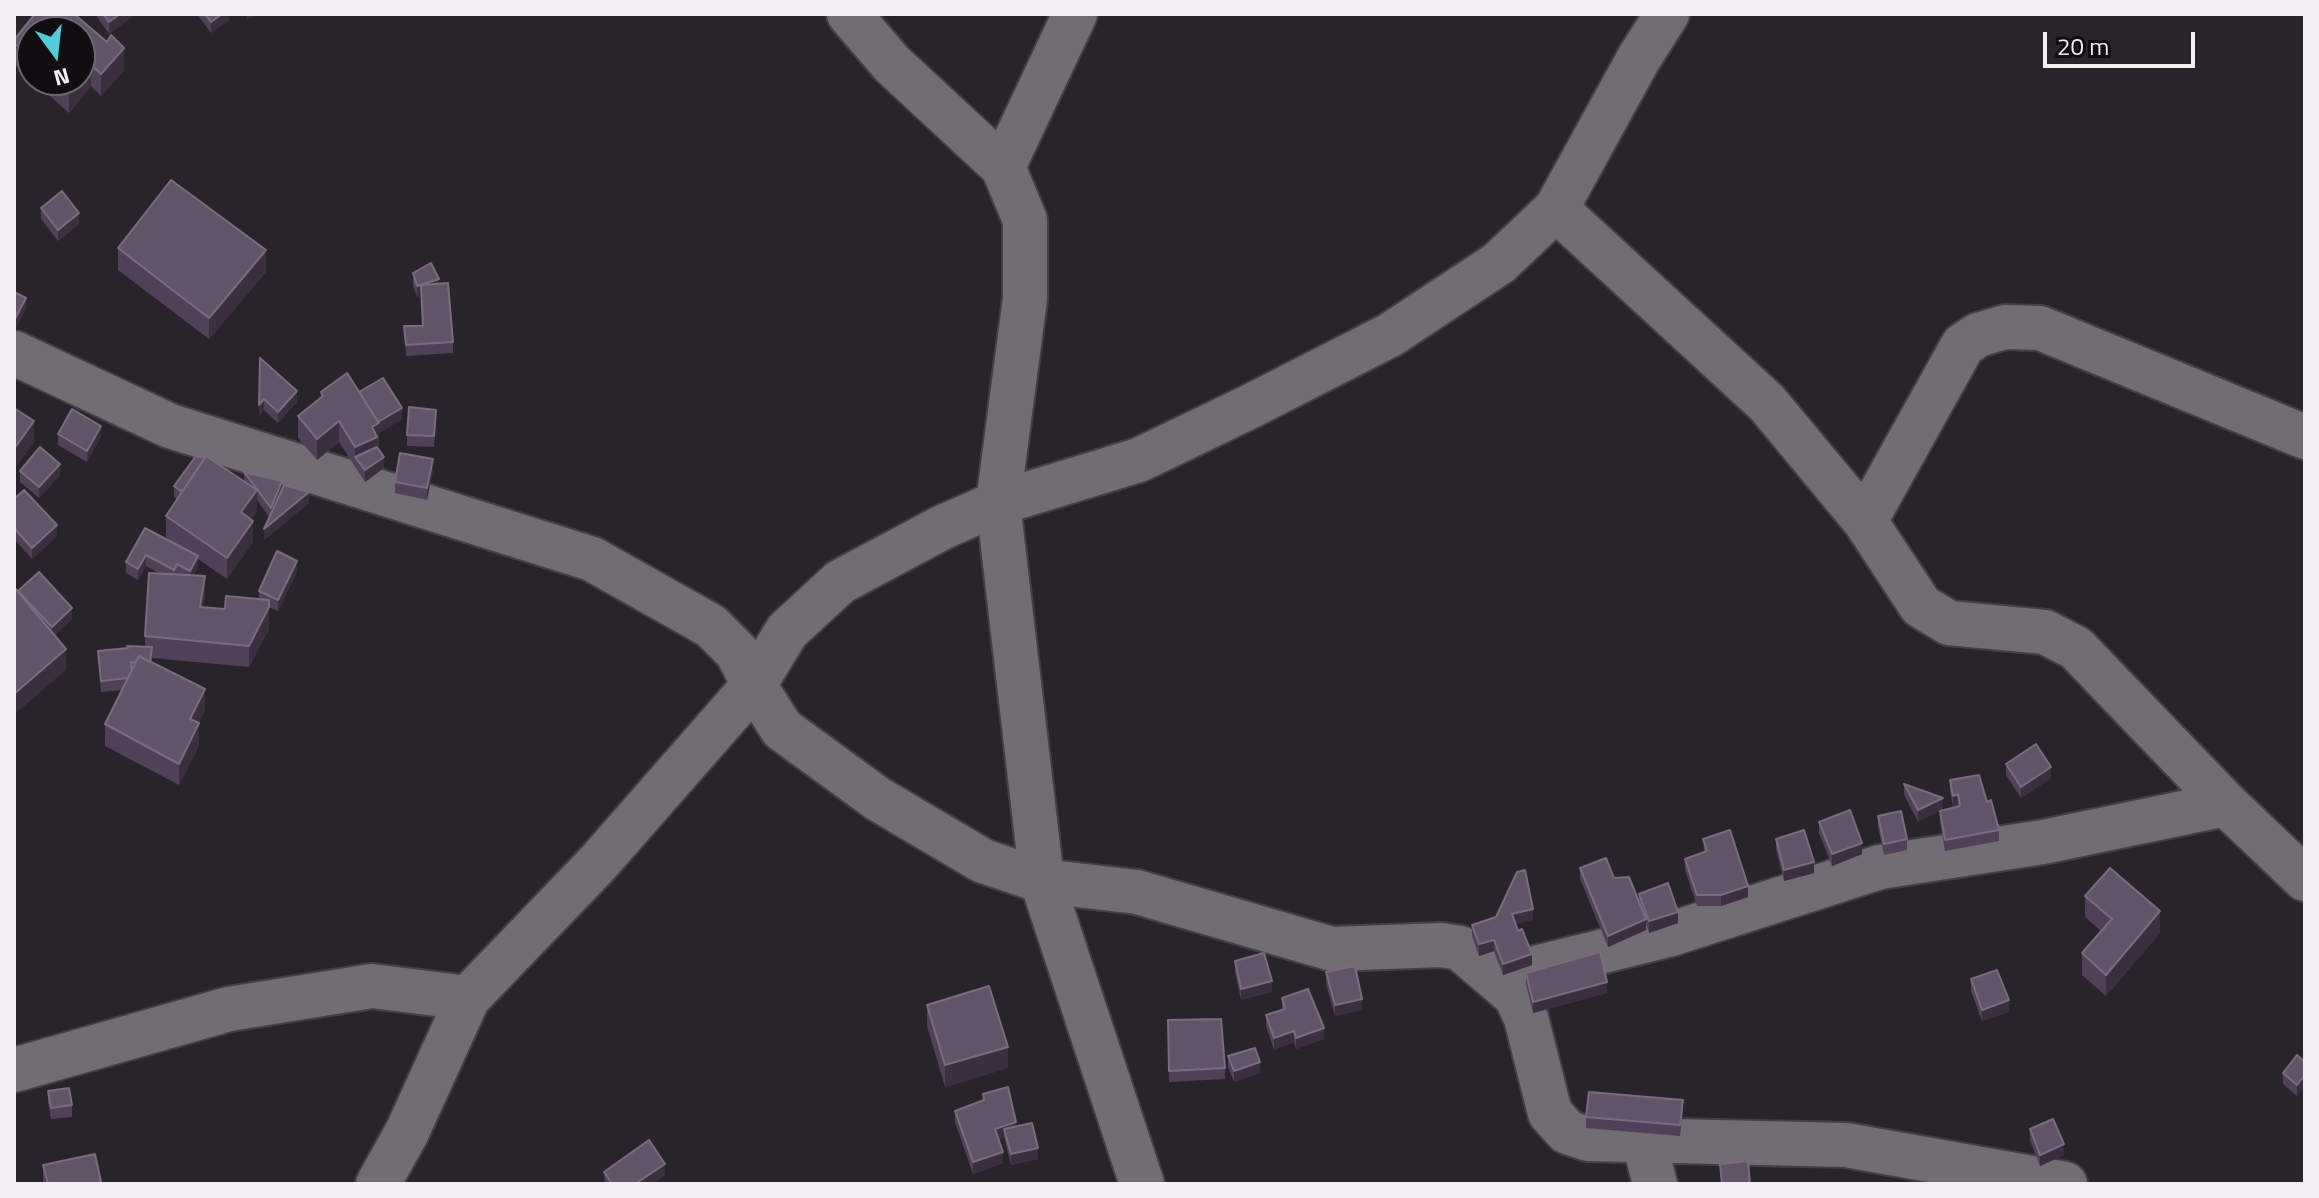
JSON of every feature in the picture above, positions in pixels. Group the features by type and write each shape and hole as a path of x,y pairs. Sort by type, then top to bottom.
{"street":[{"path":"849,14 892,64 1003,167 1025,220 1025,299 998,503 1042,881 1142,1184"},
{"path":"1003,167 1075,14"},
{"path":"378,1184 407,1132 468,998 598,863 754,685 787,631 840,582 943,527 998,503 1139,460 1390,335 1499,263 1556,209 1639,58 1667,14"},
{"path":"1556,209 1767,403 1865,521 1921,606 1949,623 2045,632 2076,648 2226,804 2305,879"},
{"path":"1865,521 1963,345 1978,335 2005,327 2040,328 2305,437"},
{"path":"14,353 170,426 592,559 711,626 737,652 782,729 878,799 983,861 1042,881 1137,892 1332,949 1441,945 1460,948 1516,996 1526,1018 1550,1113 1567,1132 1588,1139 1846,1145 2065,1184"},
{"path":"1503,984 1539,967 1668,935 1880,867 2043,842 2226,804"},
{"path":"14,1070 229,1009 372,986 468,998"},
{"path":"1644,1141 1655,1184"}],"building":[{"path":"74,14 76,16 33,16"},
{"path":"103,14 120,14 109,22"},
{"path":"205,14 222,14 211,22"},
{"path":"96,33 107,42 111,35 124,48 101,74 96,70"},
{"path":"171,180 266,250 209,318 118,248"},
{"path":"62,191 79,213 58,230 41,208"},
{"path":"431,263 439,279 417,286 413,273"},
{"path":"448,283 453,342 406,345 404,326 423,326 421,285"},
{"path":"14,292 26,298 14,321"},
{"path":"260,358 297,391 278,412 264,399 259,405"},
{"path":"347,373 379,423 372,427 377,437 355,447 339,421 317,439 298,416 323,396 321,392"},
{"path":"383,378 402,408 378,422 359,392"},
{"path":"409,407 436,410 434,436 407,435"},
{"path":"14,408 34,421 14,449"},
{"path":"72,409 101,426 87,451 58,434"},
{"path":"40,447 60,464 39,487 20,471"},
{"path":"377,447 384,457 365,470 355,457"},
{"path":"400,453 433,459 427,488 395,482"},
{"path":"196,456 205,458 182,492 174,486"},
{"path":"206,456 257,490 241,512 253,521 227,558 166,516"},
{"path":"244,472 282,481 271,508"},
{"path":"284,485 309,492 264,529"},
{"path":"24,490 57,525 32,548 14,528 14,499"},
{"path":"145,528 198,556 190,571 177,564 174,570 146,555 138,569 126,562"},
{"path":"277,551 297,561 278,600 259,591"},
{"path":"39,572 72,608 52,627 18,591"},
{"path":"149,573 205,576 200,607 225,609 226,596 269,600 269,607 249,646 145,636"},
{"path":"14,587 66,649 14,694"},
{"path":"127,646 152,647 150,662 139,656 135,663 131,662 132,670 128,678 101,681 98,651"},
{"path":"139,656 205,689 190,719 199,723 179,764 105,724"},
{"path":"2036,744 2051,767 2021,787 2006,764"},
{"path":"1979,775 1987,802 1991,800 1999,830 1945,840 1940,811 1960,806 1958,794 1953,796 1950,780"},
{"path":"1904,784 1943,798 1918,810"},
{"path":"1850,810 1862,843 1832,854 1819,822"},
{"path":"1901,811 1907,839 1884,844 1878,816"},
{"path":"1730,830 1748,886 1721,895 1697,895 1685,859 1707,851 1703,839"},
{"path":"1804,830 1814,862 1784,870 1776,839"},
{"path":"1606,858 1614,878 1629,877 1646,919 1608,936 1580,868"},
{"path":"2110,868 2160,911 2106,975 2082,953 2112,919 2085,896"},
{"path":"1525,870 1533,909 1512,914 1532,954 1503,964 1494,940 1479,944 1472,925 1496,917 1517,872"},
{"path":"1668,883 1678,912 1649,921 1639,894"},
{"path":"1600,952 1607,982 1533,1002 1526,973"},
{"path":"1264,953 1272,981 1241,989 1235,961"},
{"path":"1355,966 1362,999 1335,1005 1326,972"},
{"path":"1997,970 2009,1000 1982,1010 1971,979"},
{"path":"989,986 1008,1047 945,1065 927,1005"},
{"path":"1308,989 1324,1028 1296,1038 1294,1031 1274,1038 1266,1015 1285,1009 1282,998"},
{"path":"1221,1019 1225,1068 1169,1071 1168,1020"},
{"path":"1255,1048 1260,1062 1234,1071 1228,1056"},
{"path":"2297,1055 2305,1062 2305,1075 2297,1085 2283,1073"},
{"path":"1008,1087 1016,1122 995,1129 1003,1152 973,1162 955,1111 984,1100 983,1094"},
{"path":"69,1088 72,1105 51,1108 48,1091"},
{"path":"1589,1092 1683,1100 1680,1125 1586,1117"},
{"path":"2053,1119 2064,1144 2040,1155 2030,1129"},
{"path":"1032,1123 1038,1148 1011,1154 1004,1129"},
{"path":"649,1140 665,1164 635,1184 612,1184 604,1172"},
{"path":"95,1154 101,1182 48,1184 43,1165"},
{"path":"1748,1161 1750,1184 1722,1184 1720,1164"}]}
